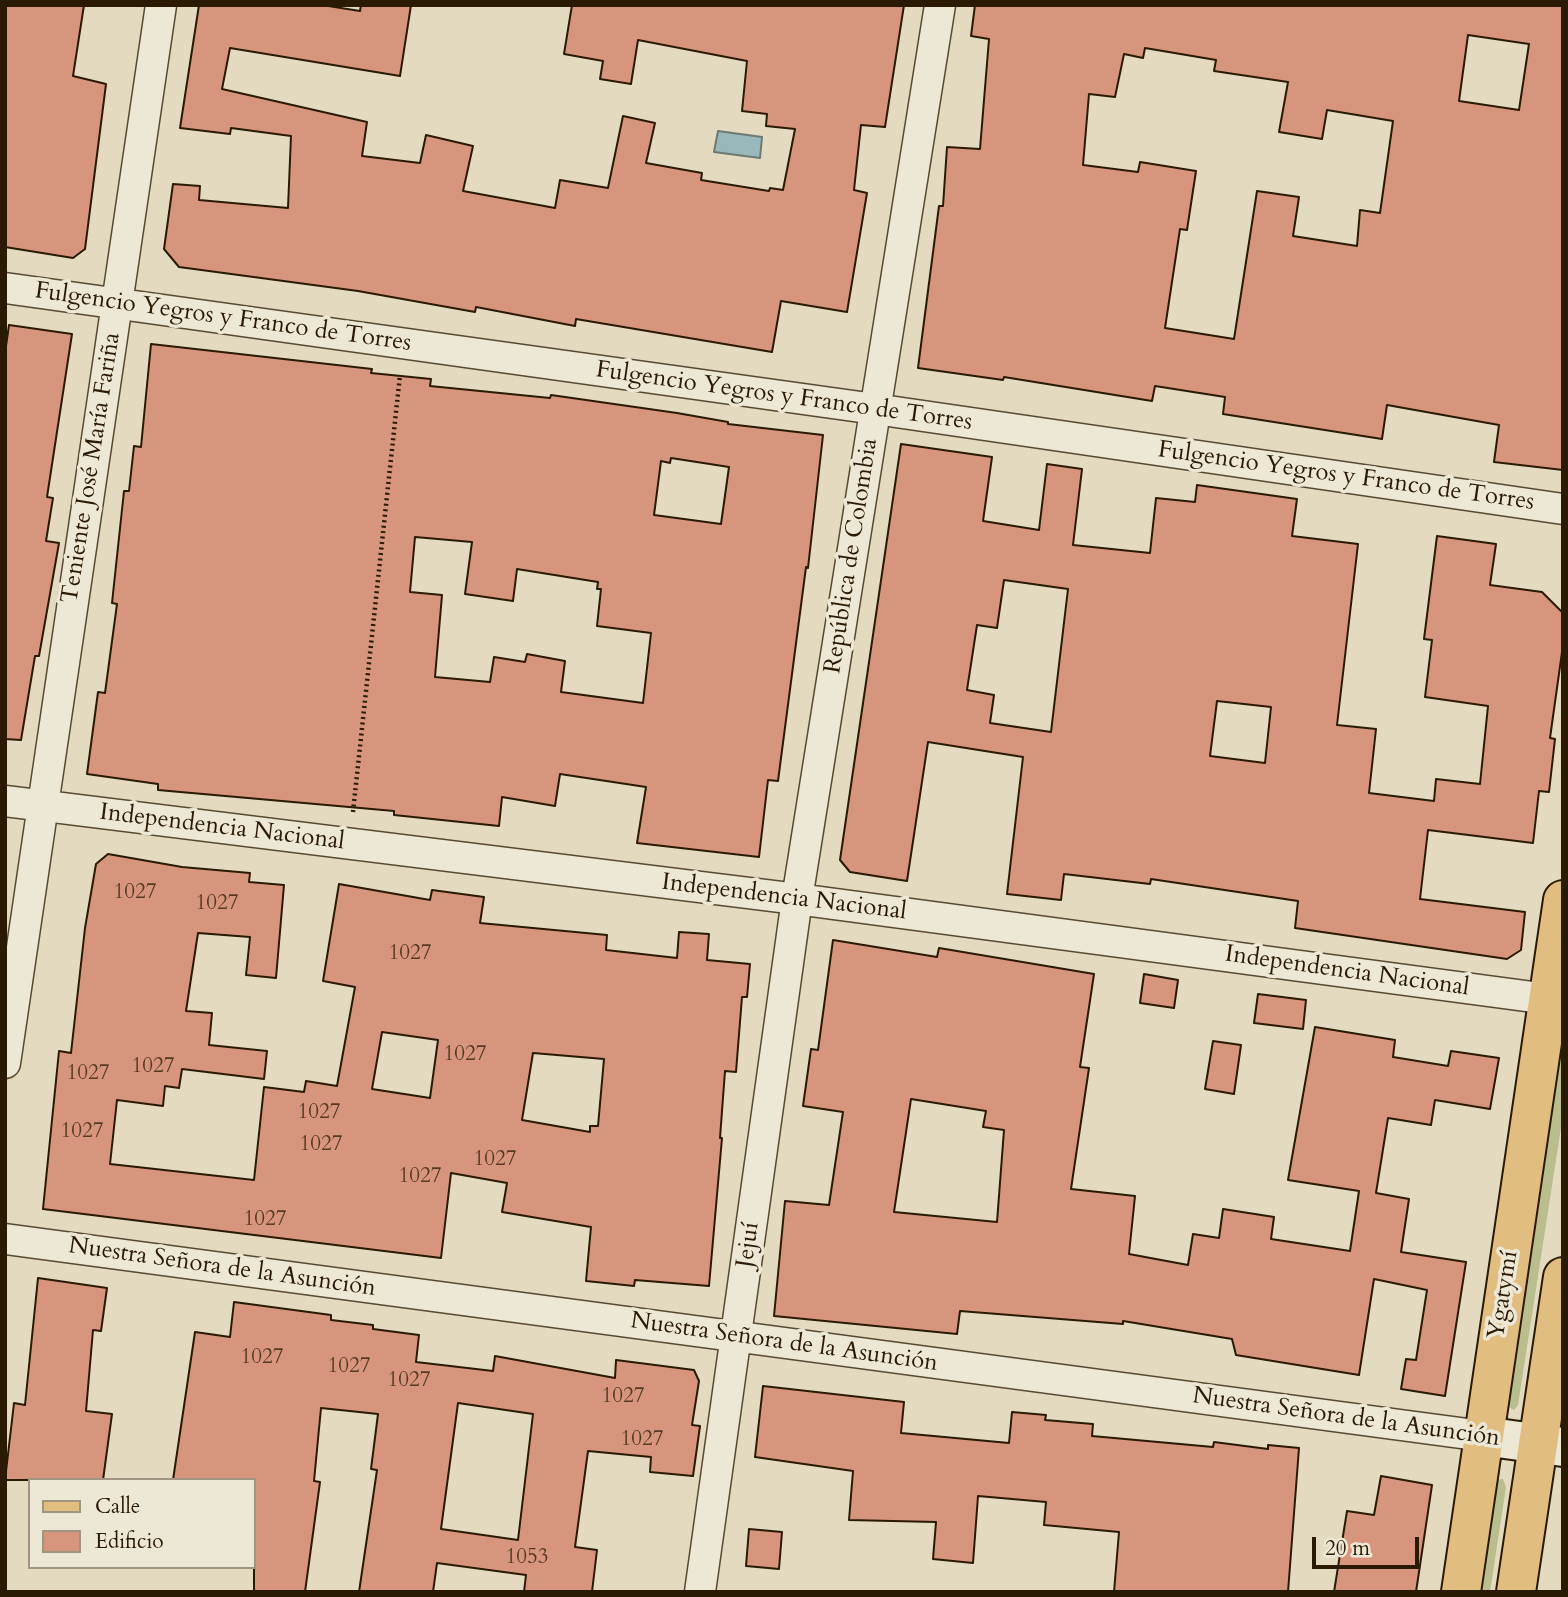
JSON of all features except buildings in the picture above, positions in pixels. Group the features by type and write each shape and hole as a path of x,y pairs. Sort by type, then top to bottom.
{"main road":[{"name":"Ygatymí","path":"1461,1592 1482,1436 1556,1000 1563,900"},
{"path":"1516,1592 1551,1445 1563,1277"}],"street":[{"name":"Teniente José María Fariña","path":"5,1063 161,5"},
{"name":"República de Colombia","path":"797,899 940,5"},
{"name":"Fulgencio Yegros y Franco de Torres","path":"5,288 875,409 1563,509"},
{"name":"Independencia Nacional","path":"5,801 797,899 1556,1000"},
{"name":"Jejuí","path":"700,1592 797,899"},
{"name":"Nuestra Señora de la Asunción","path":"5,1239 1551,1445"}],"path":[{"path":"349,844 403,343"}],"green space":[{"path":"1563,1045 1563,1115 1518,1405 1514,1410 1507,1406 1559,1049"},
{"path":"1503,1479 1506,1487 1490,1592 1478,1592 1496,1480"}],"water":[{"path":"718,131 762,137 760,158 714,152"}]}
